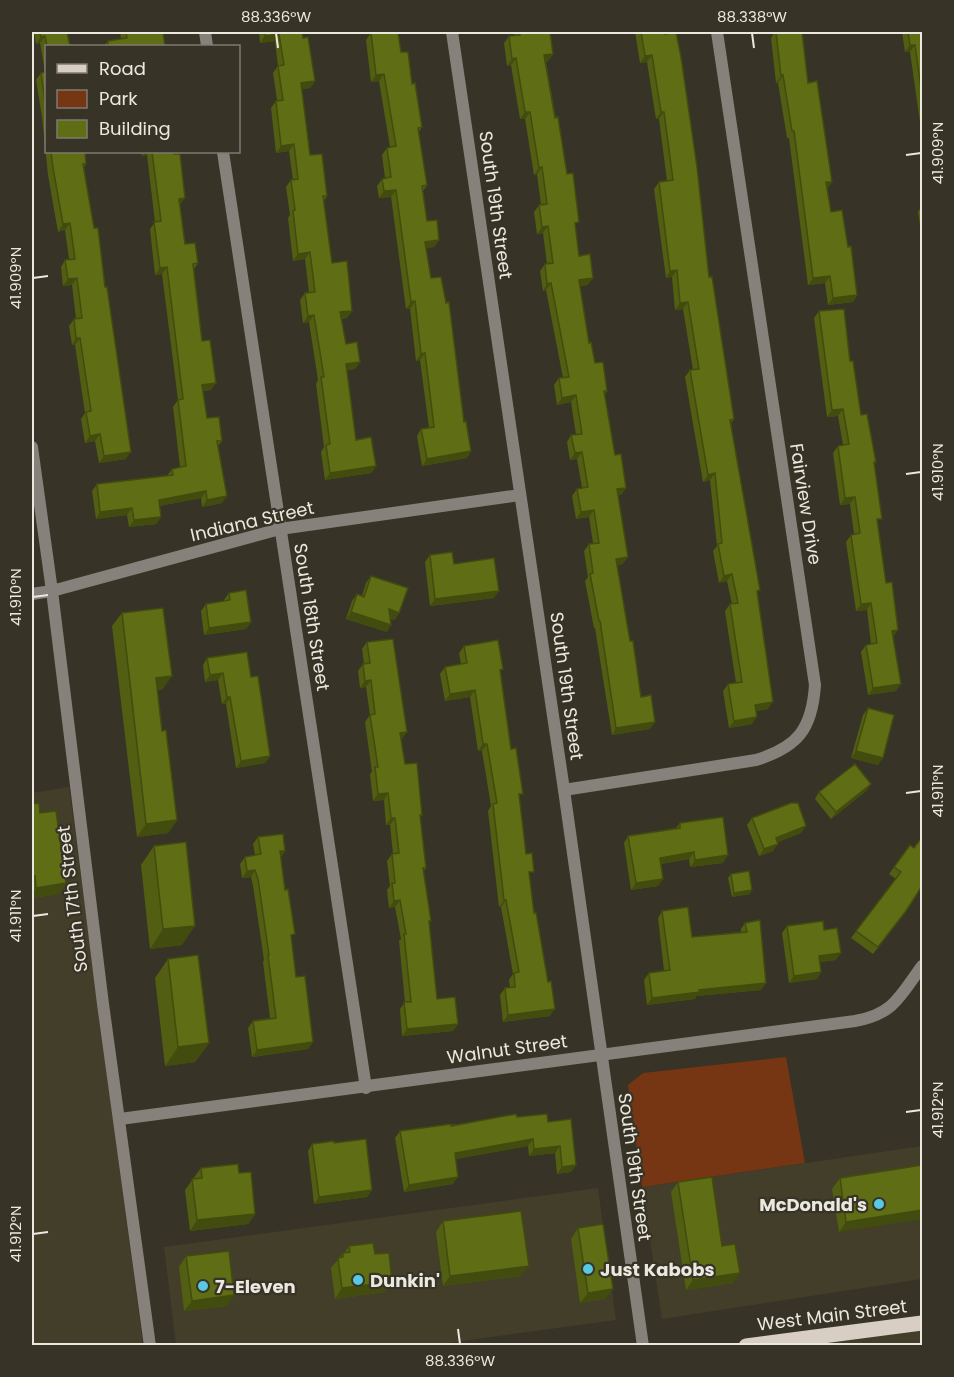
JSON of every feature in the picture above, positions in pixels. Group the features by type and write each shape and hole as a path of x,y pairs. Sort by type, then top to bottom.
{"main road":[{"name":"West Main Street","path":"746,1346 922,1323"}],"street":[{"name":"South 19th Street","path":"452,32 643,1346"},
{"name":"Fairview Drive","path":"564,790 756,760 775,754 792,743 804,729 813,708 815,685 717,32"},
{"name":"South 18th Street","path":"223,153 366,1088"},
{"name":"South 17th Street","path":"32,447 103,1004 150,1346"},
{"name":"Indiana Street","path":"32,594 52,591 280,529 520,495"},
{"name":"Walnut Street","path":"120,1119 366,1088 600,1053 872,1018 895,1003 922,966"}],"shaded area":[{"path":"69,787 143,1345 32,1345 32,793"},
{"path":"922,1146 922,1279 662,1319 642,1187"},
{"path":"598,1188 616,1320 427,1346 176,1345 164,1247"},
{"path":"922,1331 922,1345 810,1345"}],"green space":[{"path":"786,1057 805,1163 642,1187 628,1085 643,1073"}],"building":[{"path":"40,32 67,32 70,45 47,45 45,36 41,37"},
{"path":"126,32 163,32 165,45 108,45 108,41 127,38"},
{"path":"264,32 302,32 303,38 308,37 315,81 301,83 310,155 322,154 327,196 323,196 332,263 347,261 352,311 340,312 346,344 357,342 360,362 346,364 356,440 371,437 376,466 330,473 326,445 330,444 321,377 324,377 314,315 308,316 305,293 315,292 310,252 298,254 293,211 295,210 291,180 298,179 294,144 281,146 276,101 283,100 278,66 284,65 279,34 265,36"},
{"path":"398,32 401,52 408,52 412,84 415,83 422,127 418,128 427,185 422,186 427,221 437,220 439,240 425,242 431,278 441,277 446,303 449,302 464,422 466,421 471,451 427,459 421,429 434,427 425,353 421,354 415,301 411,302 396,190 384,191 382,179 391,177 387,148 396,146 384,74 376,75 371,33"},
{"path":"519,32 550,32 553,54 544,55 555,118 558,117 567,174 573,173 579,222 575,223 579,256 590,254 593,278 579,280 589,343 591,342 595,363 603,362 607,391 604,391 615,455 621,454 626,488 617,489 628,557 616,559 630,641 633,641 641,697 651,695 655,722 616,728 600,621 590,574 593,573 589,544 599,543 594,510 581,512 577,489 588,487 582,452 575,453 571,435 582,434 576,395 562,398 559,378 569,377 551,283 547,284 545,264 553,263 548,226 542,227 539,205 547,204 542,167 539,168 530,112 525,112 516,58 512,59 509,36 520,35"},
{"path":"641,32 665,32 665,34 676,32 697,167 709,277 712,277 734,419 730,420 760,590 757,591 773,702 755,705 757,717 734,721 728,684 742,682 730,604 738,603 732,574 724,576 718,544 722,543 715,473 708,475 690,370 699,369 688,302 680,303 677,270 670,271 659,182 673,180 664,112 661,112 652,55 645,56"},
{"path":"776,32 802,32 808,83 817,81 832,182 826,182 831,212 842,210 848,247 851,246 857,295 833,298 830,276 813,278 794,131 792,131 783,75 781,76"},
{"path":"908,32 922,32 922,96 915,45 910,45"},
{"path":"45,72 45,100 41,73"},
{"path":"51,153 85,153 86,164 83,164 94,228 98,228 131,452 104,456 100,434 90,436 86,412 91,411 80,338 76,338 74,319 82,318 77,278 68,279 65,260 75,259 70,223 63,224"},
{"path":"152,153 180,154 185,198 179,199 185,244 195,243 198,263 193,264 202,341 210,340 216,383 202,385 207,418 219,417 222,441 217,441 227,496 207,500 206,491 159,500 161,517 134,520 132,508 100,512 97,484 173,475 172,469 186,466 178,400 183,399 167,267 160,268 154,222 161,221"},
{"path":"844,309 850,361 853,361 861,415 867,414 876,462 874,462 882,519 877,519 886,583 892,582 898,630 892,631 901,684 873,688 866,645 877,643 871,603 861,604 851,535 860,533 855,497 845,498 838,446 849,444 843,409 832,410 819,311"},
{"path":"452,552 454,564 494,558 499,591 435,599 430,555"},
{"path":"371,576 408,588 399,613 389,609 391,625 351,612 357,594 364,597"},
{"path":"246,590 251,622 209,628 206,604 230,600 229,593"},
{"path":"163,608 172,676 156,678 162,731 166,730 177,820 146,824 122,613"},
{"path":"393,639 407,732 400,733 405,764 417,763 426,868 423,868 431,921 429,921 437,999 455,997 458,1024 407,1029 404,1002 411,1002 404,934 406,934 400,900 394,901 392,883 395,883 392,854 399,853 395,818 391,818 388,793 378,794 375,767 378,767 370,715 375,714 371,680 365,681 363,664 370,663 367,642"},
{"path":"498,640 511,749 516,748 523,794 519,794 526,854 532,853 534,872 529,872 534,913 536,912 555,1009 508,1015 505,988 515,987 514,973 519,972 506,900 504,900 493,804 497,803 487,744 483,744 475,690 450,694 445,667 467,663 464,646"},
{"path":"247,652 251,677 258,676 270,756 241,761 230,697 227,697 223,673 210,675 207,658"},
{"path":"868,708 894,715 883,758 856,751"},
{"path":"855,764 871,784 836,812 819,792"},
{"path":"39,803 40,813 56,811 66,883 36,888 35,876 32,877 32,804"},
{"path":"791,803 798,803 806,826 776,838 778,844 764,849 752,818"},
{"path":"723,817 728,855 695,860 694,852 660,858 663,879 636,883 628,836 680,828 680,823"},
{"path":"283,834 285,851 280,851 285,890 288,889 295,934 291,935 296,977 305,976 313,1042 257,1050 253,1021 276,1018 258,879 255,870 247,871 245,857 261,854 258,837"},
{"path":"922,837 922,886 878,947 856,931 901,872 894,867 910,845 914,848"},
{"path":"186,842 195,926 163,929 154,846"},
{"path":"749,871 752,890 734,893 731,874"},
{"path":"688,907 692,937 747,932 745,923 760,920 766,983 699,990 700,992 652,998 649,973 670,970 662,911"},
{"path":"823,921 824,930 837,928 841,953 819,956 821,972 794,976 787,926"},
{"path":"198,955 209,1043 178,1047 168,959"},
{"path":"516,1114 517,1117 547,1114 548,1122 571,1119 576,1165 562,1167 560,1146 534,1149 533,1139 455,1153 458,1177 409,1185 400,1131 451,1124 451,1126"},
{"path":"366,1139 372,1190 319,1197 312,1144"},
{"path":"238,1164 239,1173 251,1172 255,1214 197,1220 192,1179 202,1178 201,1168"},
{"name":"McDonald's","path":"922,1165 922,1210 846,1222 840,1178"},
{"path":"712,1177 722,1246 735,1244 740,1273 693,1280 678,1182"},
{"path":"521,1211 529,1266 450,1276 443,1221"},
{"path":"603,1224 613,1289 588,1293 578,1228"},
{"name":"Dunkin'","path":"373,1243 375,1254 389,1253 392,1282 342,1288 338,1258 343,1257 343,1253 350,1252 349,1246"},
{"name":"7-Eleven","path":"229,1251 234,1295 192,1301 186,1256"}],"place":[{"name":"McDonald's","path":"879,1204"},
{"name":"Just Kabobs","path":"588,1269"},
{"name":"Dunkin'","path":"358,1280"},
{"name":"7-Eleven","path":"203,1286"}]}
